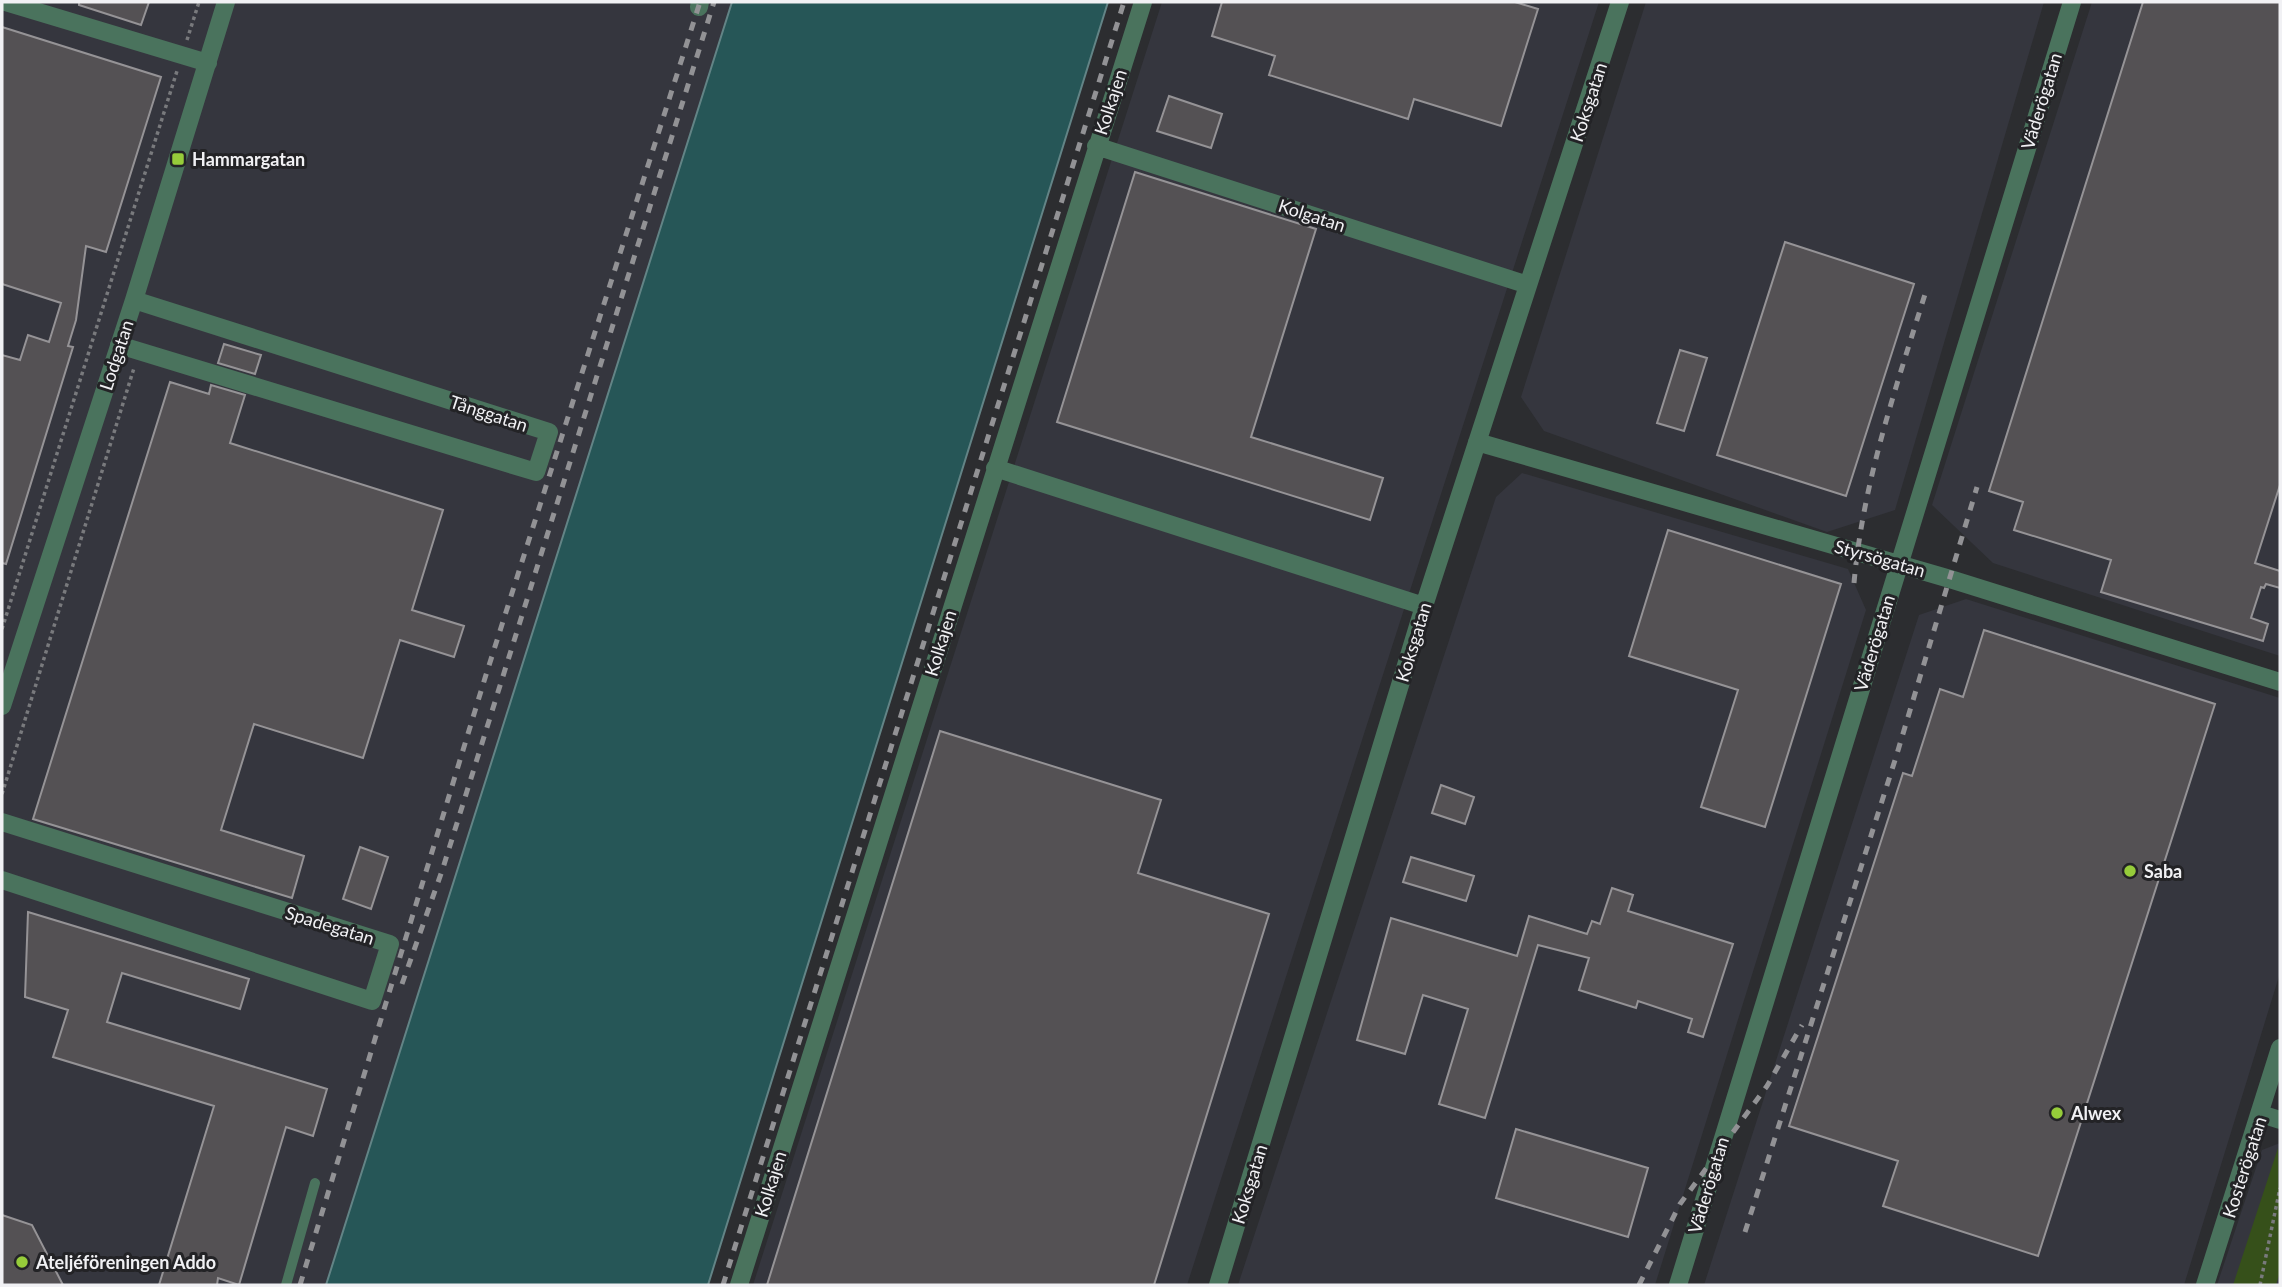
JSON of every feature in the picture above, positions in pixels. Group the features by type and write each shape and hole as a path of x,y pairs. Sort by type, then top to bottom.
{"street":[{"path":"5,2 208,63"},
{"name":"Lodgatan","path":"2,706 134,300 226,2"},
{"name":"Kolkajen","path":"738,1285 1143,2"},
{"name":"Koksgatan","path":"1218,1285 1424,606 1620,2"},
{"name":"Väderögatan","path":"1678,1285 2072,2"},
{"name":"Kolgatan","path":"1096,146 1528,285"},
{"name":"Tånggatan","path":"119,345 536,472 549,432 134,300"},
{"name":"Styrsögatan","path":"1478,442 1898,564 2280,682"},
{"path":"995,468 1424,606"},
{"name":"Spadegatan","path":"2,822 390,944 372,1001 2,880"},
{"name":"Kosterögatan","path":"2205,1285 2280,1048"},
{"path":"2261,1114 2280,1120"}],"lane":[{"path":"286,1285 316,1183"}],"path":[{"path":"2,629 199,2"},
{"path":"2,794 139,351"},
{"path":"2260,1285 2280,1188"}],"shaded area":[{"path":"2,2 732,2 326,1285 2,1285"},
{"path":"1162,2 1599,2 1187,1285 753,1285"},
{"path":"1646,2 2044,2 1895,510 1827,532 1544,431 1521,397"},
{"path":"2092,2 2280,2 2280,656 1993,563 1932,505"},
{"path":"1522,473 1848,569 1866,610 1655,1285 1238,1285 1496,497"},
{"path":"1966,599 2280,698 2280,973 2184,1285 1704,1285 1919,615"},
{"path":"2280,1143 2280,1285 2217,1285 2262,1150"}],"green space":[{"path":"2278,1148 2280,1272 2276,1285 2233,1285"}],"water":[{"path":"732,2 1108,2 708,1285 326,1285"}],"building":[{"path":"79,2 149,2 141,25 79,5"},
{"path":"1222,2 1515,2 1538,9 1501,126 1414,99 1408,119 1269,75 1275,56 1212,36"},
{"path":"2143,2 2280,2 2280,485 2255,563 2280,571 2280,588 2266,584 2264,588 2261,587 2251,618 2268,624 2263,641 2101,592 2111,560 2014,530 2023,502 1989,491"},
{"path":"2,27 161,77 106,252 86,246 76,320 68,346 73,347 6,564 2,563 2,355 20,360 28,335 49,342 61,303 2,284"},
{"path":"1169,96 1222,114 1211,148 1157,131"},
{"path":"1135,172 1316,229 1251,437 1383,478 1370,520 1057,422"},
{"path":"1785,242 1914,284 1846,496 1717,455"},
{"path":"224,344 261,355 255,374 218,363"},
{"path":"1680,350 1707,358 1684,431 1657,423"},
{"path":"170,382 209,394 211,385 245,395 230,443 443,510 412,610 464,626 454,657 400,640 363,758 254,724 221,830 304,856 292,898 33,819"},
{"path":"1668,530 1841,584 1765,827 1701,807 1738,690 1629,656"},
{"path":"1984,630 2215,704 2038,1256 1883,1206 1898,1161 1789,1126 1903,773 1912,776 1940,689 1963,697"},
{"path":"940,731 1161,800 1138,873 1269,914 1154,1285 767,1285"},
{"path":"1441,785 1474,797 1465,824 1432,813"},
{"path":"360,847 388,857 371,909 343,899"},
{"path":"1411,857 1474,876 1466,901 1403,882"},
{"path":"1612,888 1633,895 1628,911 1733,944 1703,1037 1688,1032 1692,1019 1638,1001 1636,1008 1579,990 1589,958 1538,945 1485,1118 1439,1104 1468,1009 1423,995 1405,1054 1357,1040 1391,918 1517,956 1529,916 1587,934 1592,921 1600,924"},
{"path":"28,912 249,979 240,1009 122,973 107,1022 327,1089 313,1136 286,1127 239,1285 218,1278 217,1285 159,1285 214,1106 53,1057 68,1010 25,997"},
{"path":"1516,1129 1648,1168 1628,1237 1496,1198"},
{"path":"2,1215 32,1225 63,1285 2,1285"}],"railway":[{"path":"300,1285 485,678 700,2"},
{"path":"402,984 442,871 714,2"},
{"path":"723,1285 1124,2"},
{"path":"1854,583 1858,545 1873,471 1892,399 1926,291"},
{"path":"1745,1232 1896,757 1977,487"},
{"path":"1639,1285 1680,1204 1767,1086 1802,1025"}],"place":[{"name":"Hammargatan","path":"178,159"},
{"name":"Saba","path":"2130,871"},
{"name":"Alwex","path":"2057,1113"},
{"name":"Ateljéföreningen Addo","path":"22,1262"}]}
